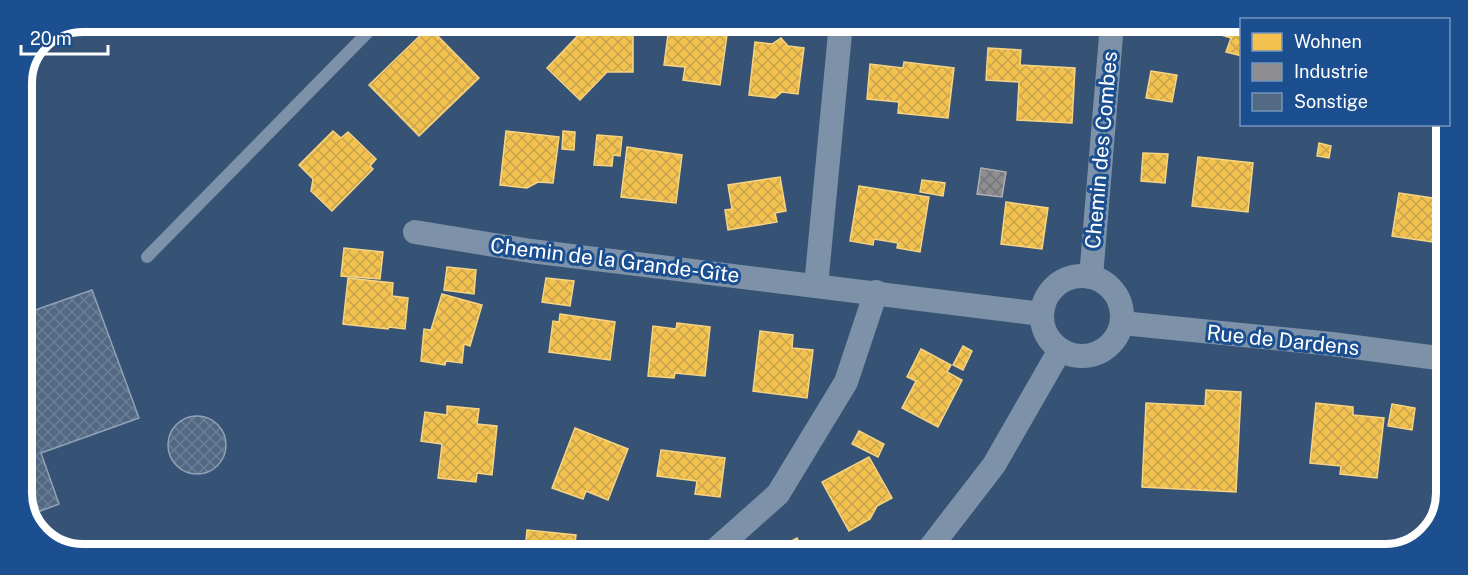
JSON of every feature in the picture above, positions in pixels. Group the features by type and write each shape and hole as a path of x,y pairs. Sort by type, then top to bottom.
{"street":[{"path":"816,286 840,32"},
{"name":"Chemin des Combes","path":"1091,277 1111,32"},
{"name":"Chemin de la Grande-Gîte","path":"415,232 531,251 1042,314"},
{"path":"1074,277 1091,277 1105,283 1116,294 1121,308 1122,323 1114,340 1100,352 1081,357 1060,350 1050,340 1043,328 1042,314 1047,297 1058,284 1074,277"},
{"path":"722,544 778,494 846,382 876,292"},
{"name":"Rue de Dardens","path":"1122,323 1436,358"},
{"path":"933,544 994,465 1060,350"}],"lane":[{"path":"147,257 368,32"}],"building: Wohnen":[{"path":"424,32 434,32 479,78 419,136 369,85"},
{"path":"581,32 633,32 633,72 607,72 580,100 547,68"},
{"path":"668,32 705,32 727,35 720,85 683,80 685,67 664,65"},
{"path":"1212,32 1240,32 1240,56 1226,52 1231,38"},
{"path":"781,38 788,46 804,48 798,94 782,92 775,98 749,95 755,42 772,44"},
{"path":"988,48 1021,50 1020,65 1075,68 1072,123 1017,120 1019,82 986,80"},
{"path":"904,62 954,68 948,118 898,113 899,102 867,99 870,64 903,68"},
{"path":"1151,71 1177,75 1172,102 1146,98"},
{"path":"333,131 341,138 348,132 376,159 370,166 373,169 332,211 311,191 313,179 299,165"},
{"path":"506,131 559,137 553,183 538,182 527,188 500,185"},
{"path":"563,131 575,132 574,150 562,149"},
{"path":"597,135 622,137 620,156 613,155 612,166 594,165"},
{"path":"1319,143 1331,146 1329,158 1317,156"},
{"path":"627,147 682,155 676,203 621,197"},
{"path":"1143,153 1168,154 1165,183 1141,181"},
{"path":"1198,157 1253,163 1248,212 1192,206"},
{"path":"780,177 786,211 775,213 777,222 728,230 725,210 732,209 728,185"},
{"path":"922,180 945,183 943,196 920,192"},
{"path":"859,186 929,197 920,252 897,248 898,243 874,239 873,245 850,241"},
{"path":"1399,193 1436,199 1436,243 1392,236"},
{"path":"1006,202 1048,208 1042,249 1001,244"},
{"path":"344,248 383,252 380,279 341,276"},
{"path":"447,267 476,270 474,294 444,290"},
{"path":"348,278 393,283 392,296 408,298 405,329 343,324"},
{"path":"546,278 574,281 570,306 542,302"},
{"path":"442,294 482,305 470,346 464,344 462,363 446,361 445,365 421,361 424,329 431,330"},
{"path":"560,314 615,322 610,360 549,352 553,321 559,322"},
{"path":"677,323 710,327 705,376 675,373 674,378 648,376 653,326 676,329"},
{"path":"760,331 793,335 792,348 813,350 807,398 753,391"},
{"path":"963,346 972,351 963,370 953,365"},
{"path":"921,349 951,365 947,372 962,380 938,427 902,408 916,381 907,377"},
{"path":"1206,390 1241,392 1236,492 1142,487 1146,403 1205,406"},
{"path":"1316,403 1353,407 1353,415 1384,418 1377,478 1340,474 1341,466 1310,463"},
{"path":"1392,404 1415,408 1412,430 1388,426"},
{"path":"447,406 479,409 477,424 497,426 492,475 477,473 476,482 438,478 442,444 421,441 425,412 447,415"},
{"path":"575,428 628,449 608,500 586,491 583,499 552,488"},
{"path":"859,431 884,444 878,457 852,444"},
{"path":"661,450 725,458 720,497 695,494 697,481 657,476"},
{"path":"869,457 892,498 877,506 870,519 849,531 822,482"},
{"path":"527,530 576,535 575,544 526,544"},
{"path":"797,538 800,544 786,544"}],"building: Industrie":[{"path":"981,168 1006,172 1002,197 977,194"}],"building: Sonstige":[{"path":"92,290 139,418 41,453 59,504 36,513 32,502 32,311"},
{"path":"197,416 213,421 221,429 226,445 221,461 213,469 197,474 181,469 173,461 168,445 173,429 181,421"}]}
